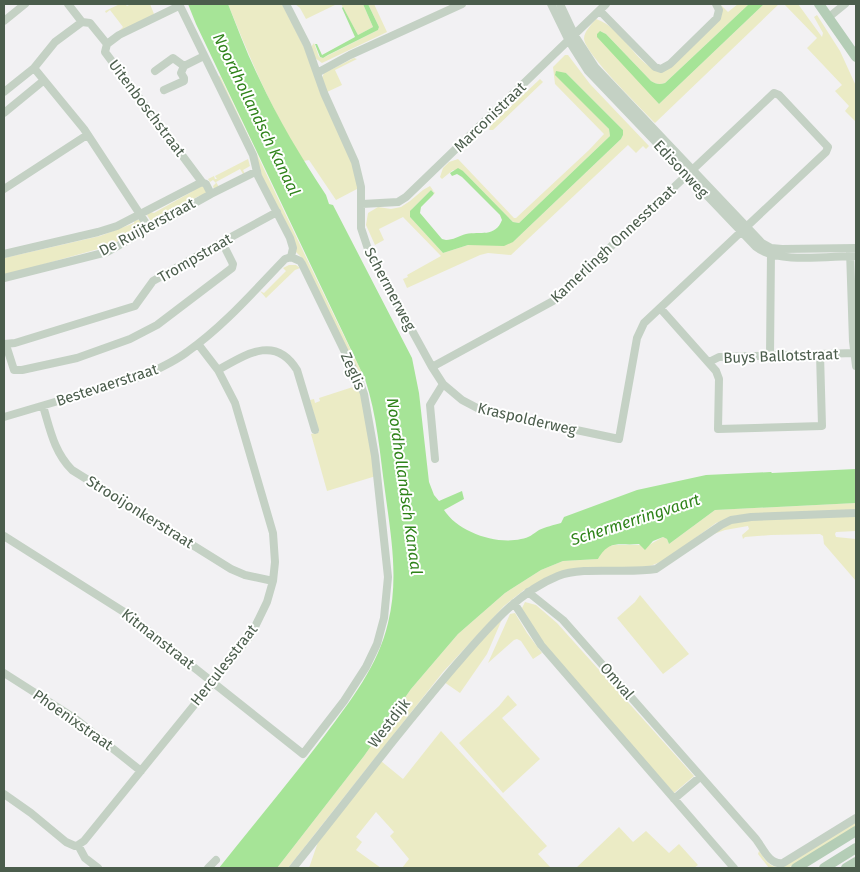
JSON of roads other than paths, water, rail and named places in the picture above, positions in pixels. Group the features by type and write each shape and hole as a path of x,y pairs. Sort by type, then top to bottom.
{"main road":[{"path":"819,4 856,57"},
{"path":"831,20 856,67"},
{"path":"796,868 856,831"},
{"path":"824,868 856,848"},
{"path":"846,868 856,862"}],"street":[{"path":"4,21 25,4"},
{"name":"Uitenboschstraat","path":"68,4 82,22 88,22 92,25 107,44 104,52 202,182 206,184 211,194"},
{"name":"Schermerweg","path":"286,4 307,45 324,93 356,162 361,187 361,228 369,252 443,384"},
{"path":"317,73 350,55 462,4"},
{"name":"Edisonweg","path":"551,4 572,38 588,71 744,229 771,251"},
{"name":"Edisonweg","path":"560,4 572,38"},
{"name":"Marconistraat","path":"362,204 398,202 406,197 606,4"},
{"path":"600,10 655,67 661,68 670,64 718,18 720,10 716,4"},
{"path":"831,20 845,4"},
{"path":"107,44 119,35 179,5 253,155 257,171 292,243 291,257"},
{"path":"4,92 34,68 56,42 82,22"},
{"path":"164,90 184,81 181,73 184,66 204,56"},
{"path":"155,71 173,58 184,66"},
{"path":"34,68 84,129 149,228"},
{"path":"4,114 43,81"},
{"name":"Kamerlingh Onnesstraat","path":"432,367 553,301 774,94 780,95 827,145 828,150 744,229"},
{"path":"4,189 87,136"},
{"name":"De Ruijterstraat","path":"4,278 107,252 211,194 257,171"},
{"path":"4,254 117,226 202,182"},
{"name":"Trompstraat","path":"222,242 233,264 232,268 157,325 113,346 77,358 14,370 5,345 135,306 153,282 222,242 277,212"},
{"path":"744,229 660,308 716,371 718,379 718,429 822,426 820,354"},
{"path":"770,356 771,251 782,249 853,252 854,353 856,366"},
{"name":"Bestevaerstraat","path":"4,417 143,376 170,362 198,344 217,328 285,259 291,257"},
{"name":"Zeglis","path":"291,257 302,264 360,383 376,456 388,577 384,618 377,644 366,667 344,701 303,754"},
{"name":"Kraspolderweg","path":"443,384 462,400 481,410 619,438 638,334 644,323 660,308"},
{"name":"Herculesstraat","path":"78,845 84,841 255,628 267,602 273,581 275,562 273,532 235,403 218,370 198,344"},
{"path":"218,370 256,350 272,350 285,356 293,362 297,370 315,430"},
{"name":"Buys Ballotstraat","path":"709,362 719,357 854,353"},
{"path":"435,459 430,405 443,384"},
{"name":"Strooijonkerstraat","path":"43,406 55,446 62,460 72,470 231,569 245,575 273,581"},
{"name":"Westdijk","path":"293,868 474,644 514,603 540,584 565,574 576,572 644,571 656,569 731,520 751,517 856,513"},
{"name":"Kitmanstraat","path":"4,536 124,612 303,754"},
{"name":"Omval","path":"528,592 563,620 757,840 769,859 776,863 782,863 856,818"},
{"path":"514,603 540,646 734,868"},
{"name":"Phoenixstraat","path":"4,673 73,717 141,771"},
{"path":"674,799 700,777"},
{"path":"4,794 31,813 66,842 75,846 78,845 85,858 98,868"},
{"path":"208,868 216,860"}],"water":[{"path":"188,4 228,4 250,60 274,108 326,195 329,204 333,205 412,358 419,393 429,482 434,495 439,501 462,491 464,499 444,510 458,525 489,538 500,540 521,539 529,537 541,529 561,523 564,517 637,490 706,475 856,469 856,503 715,510 669,544 667,539 663,537 653,541 645,550 639,544 611,546 598,559 563,561 541,570 505,593 458,634 411,689 364,756 277,868 219,868 325,735 354,696 371,668 378,654 388,623 393,590 393,557 378,435 365,379"},
{"path":"363,4 368,4 379,27 378,30 323,58 320,57 315,44 317,44 322,55 355,37 343,7 358,35 373,27"},
{"path":"749,4 764,4 659,104 597,37 600,31 606,34 651,81 663,84"},
{"path":"556,71 566,73 623,130 621,139 513,242 504,246 468,245 443,253 410,217 410,211 431,190 434,193 421,207 420,213 442,239 449,240 466,234 491,232 499,226 502,220 500,215 462,177 457,174 452,176 450,173 458,168 463,171 513,222 519,223 610,136 609,129 555,75"}],"water label":[{"name":"Noordhollandsch Kanaal","path":"257,114"},
{"name":"Noordhollandsch Kanaal","path":"405,486"},
{"name":"Schermerringvaart","path":"635,519"}]}
